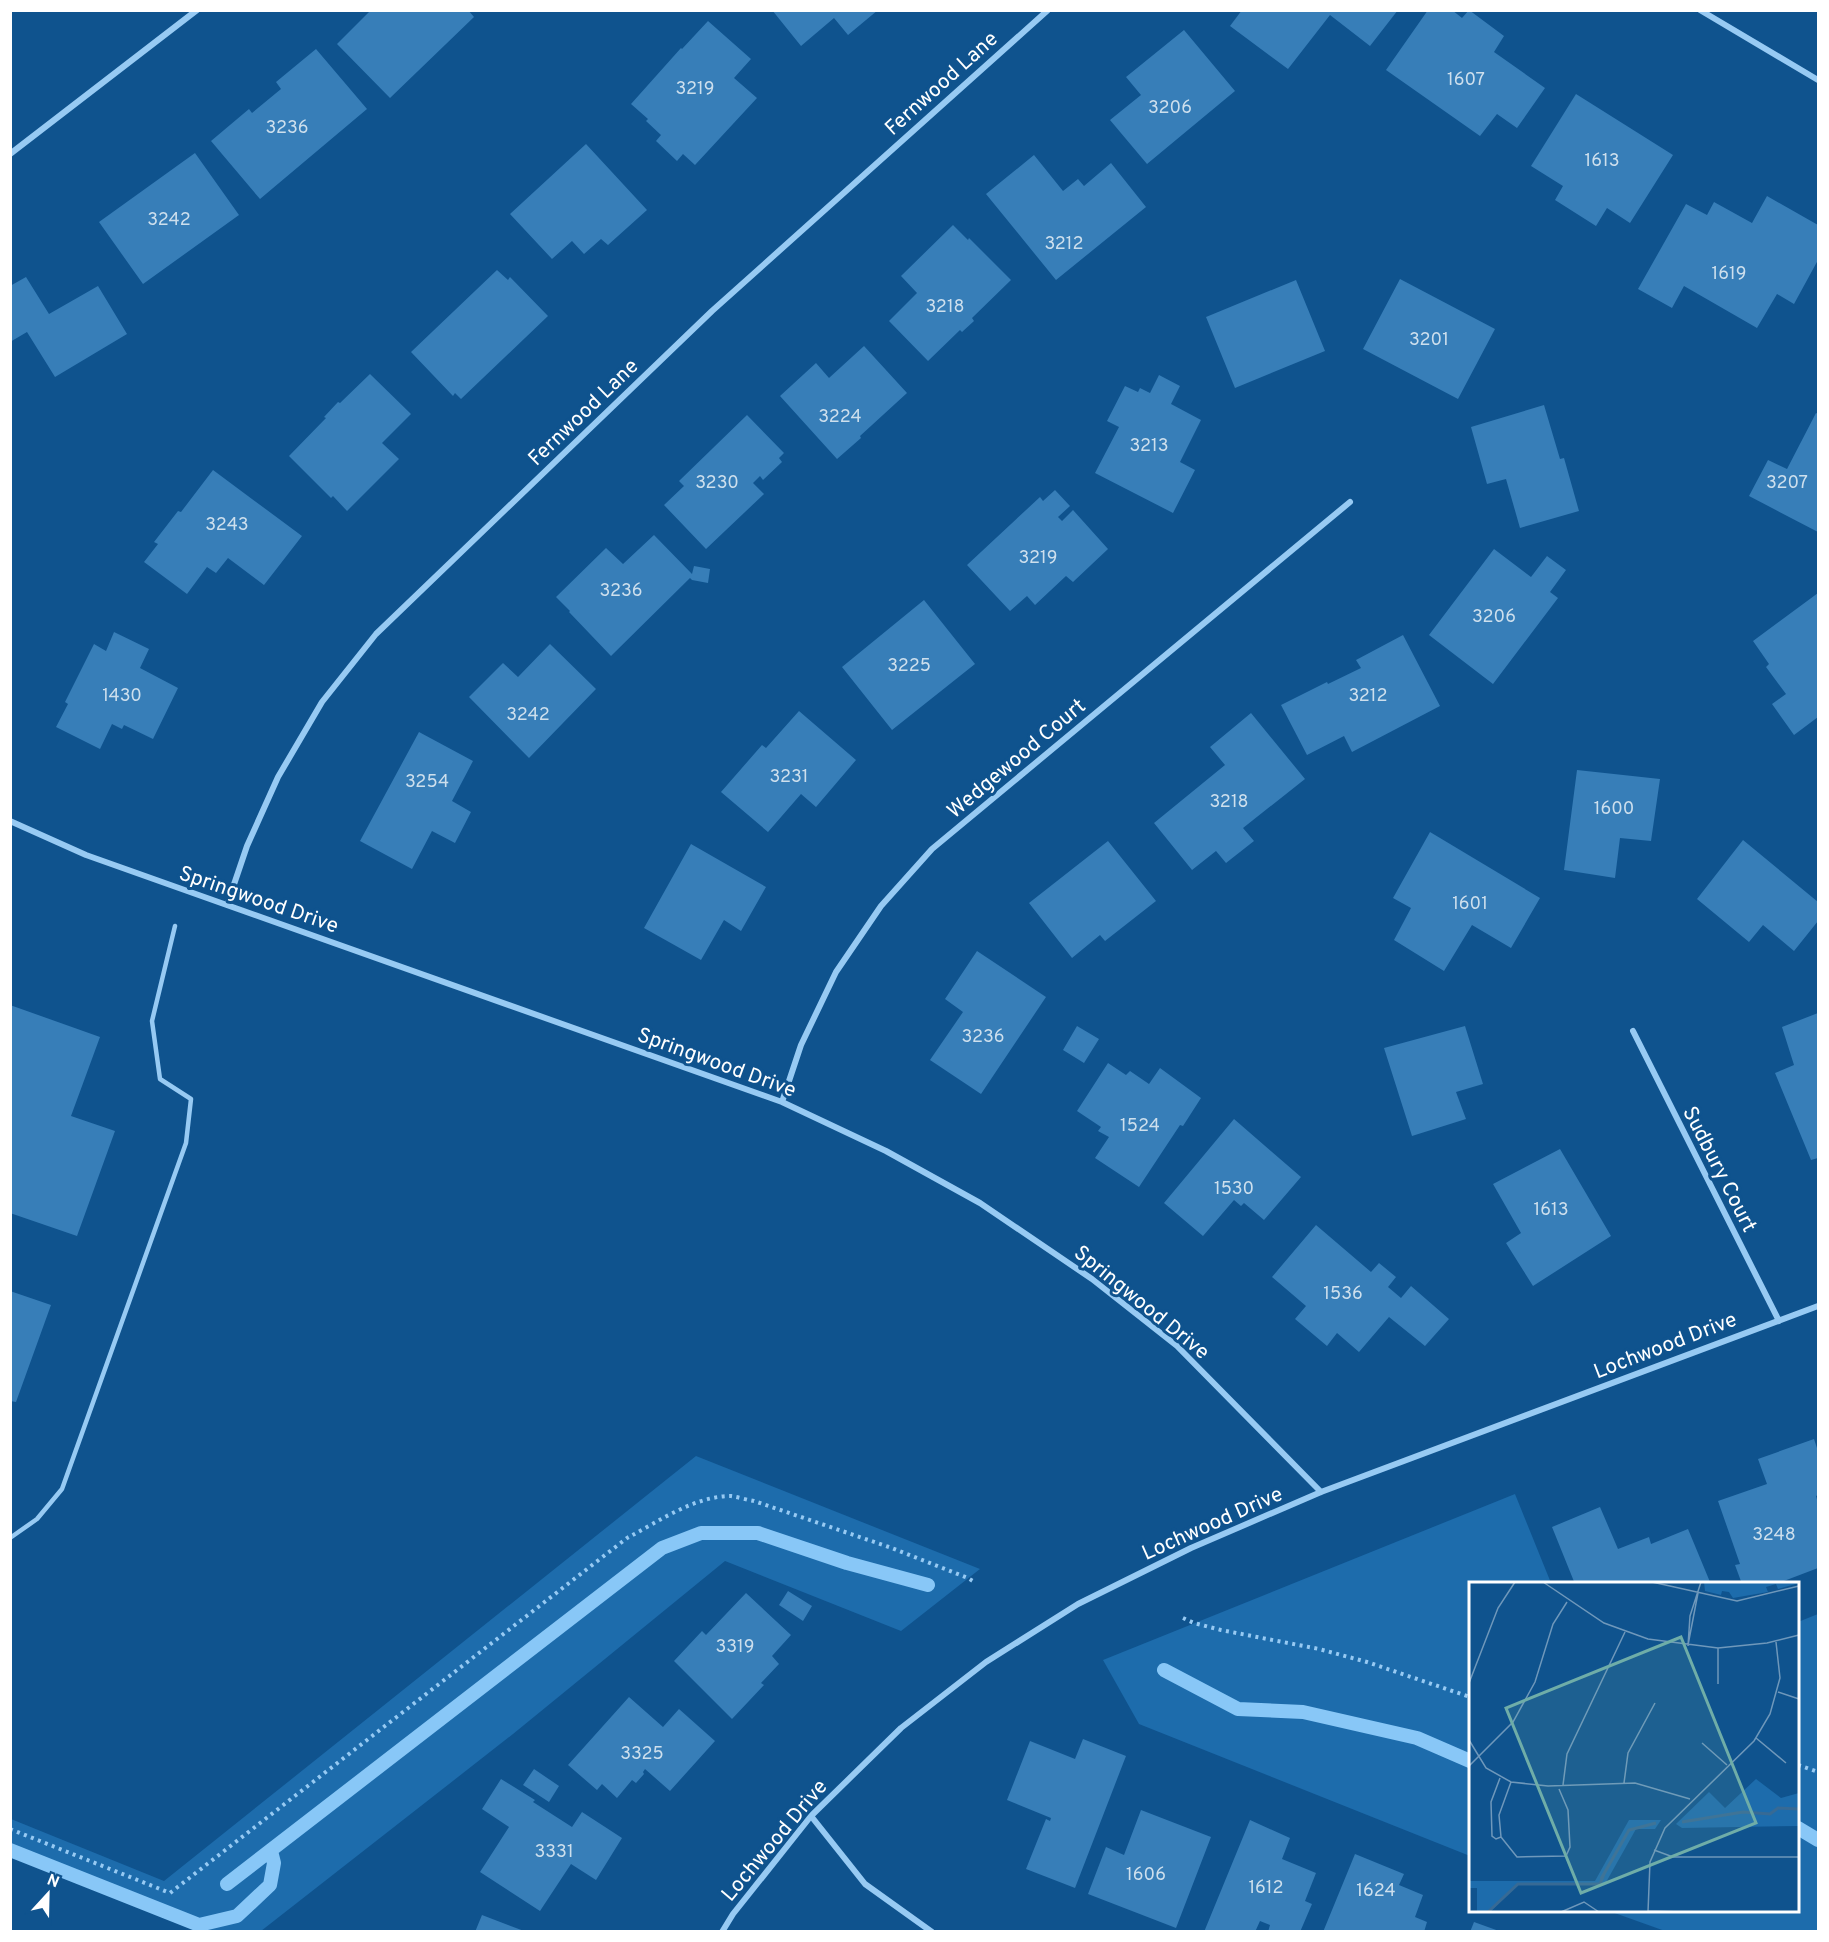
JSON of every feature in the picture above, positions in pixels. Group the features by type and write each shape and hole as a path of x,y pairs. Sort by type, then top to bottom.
{"street":[{"path":"10,154 197,10"},
{"name":"Fernwood Lane","path":"227,905 247,846 278,777 322,702 376,634 712,311 1048,10"},
{"path":"1700,10 1818,80"},
{"name":"Wedgewood Court","path":"782,1102 801,1045 836,972 880,906 932,849 1350,502"},
{"name":"Springwood Drive","path":"10,821 86,855 782,1102 886,1151 980,1203 1092,1279 1177,1346 1321,1492"},
{"name":"Sudbury Court","path":"1633,1031 1779,1321"},
{"name":"Lochwood Drive","path":"722,1932 733,1914 811,1816 901,1728 986,1662 1078,1604 1191,1548 1321,1492 1818,1306"},
{"path":"811,1816 865,1884 932,1932"}],"lane":[{"path":"10,1538 38,1519 62,1489 186,1143 191,1099 160,1078 152,1021 175,926"}],"path":[{"path":"10,1829 170,1893 627,1538 692,1505 712,1498 733,1496 754,1501 889,1546 968,1578 975,1583"},
{"path":"1183,1618 1221,1630 1319,1649 1367,1662 1469,1697"},
{"path":"1799,1766 1818,1772"}],"shaded area":[{"path":"696,1456 980,1569 901,1631 725,1561 513,1734 261,1931 212,1931 11,1851 11,1819 164,1881"},
{"path":"1515,1494 1551,1582 1469,1582 1469,1856 1139,1724 1103,1660"},
{"path":"1818,1614 1818,1931 1665,1931 1612,1912 1799,1912 1799,1622"}],"building":[{"path":"371,10 468,10 474,17 390,98 337,44"},
{"path":"772,10 878,10 848,35 834,18 801,46"},
{"path":"1242,10 1398,10 1370,46 1330,15 1288,69 1230,26"},
{"path":"1428,10 1452,10 1462,18 1469,10 1504,36 1494,52 1545,88 1517,128 1497,114 1480,136 1386,70"},
{"path":"708,21 751,59 734,78 757,98 695,165 683,154 677,161 656,141 661,135 631,104"},
{"path":"1184,30 1235,91 1147,164 1110,120 1141,95 1126,77"},
{"path":"316,49 367,109 260,199 211,141 249,109 252,113 281,89 276,82"},
{"path":"1576,94 1673,155 1630,223 1607,208 1596,226 1555,200 1563,186 1531,166"},
{"path":"586,144 647,210 608,245 601,239 584,254 572,241 552,259 510,214"},
{"path":"195,153 239,215 143,284 99,222"},
{"path":"1034,155 1063,191 1078,179 1084,186 1111,163 1146,207 1056,280 986,194"},
{"path":"1767,196 1818,225 1818,260 1794,304 1777,294 1757,328 1684,286 1672,308 1638,289 1686,204 1707,215 1714,202 1752,223"},
{"path":"953,225 1011,280 972,318 974,321 962,332 960,330 928,361 889,321 917,293 901,276"},
{"path":"497,270 508,280 510,277 548,316 461,399 455,393 453,396 411,352"},
{"path":"26,277 49,314 98,286 127,334 55,377 27,332 10,342 10,286"},
{"path":"1400,279 1495,329 1458,399 1363,349"},
{"path":"1296,280 1325,351 1235,388 1206,317"},
{"path":"864,346 907,393 837,459 780,396 816,363 829,378"},
{"path":"370,374 411,414 382,443 399,459 347,511 289,456 326,418 324,417 338,402 340,403"},
{"path":"1159,375 1180,386 1171,404 1201,420 1180,462 1195,470 1173,513 1095,473 1119,427 1107,421 1125,386 1138,392 1140,388 1150,393"},
{"path":"1544,405 1560,459 1564,458 1579,511 1520,528 1506,479 1487,484 1471,427"},
{"path":"1816,413 1818,414 1818,532 1749,496 1768,460 1787,469"},
{"path":"747,415 784,453 779,458 782,462 763,480 760,476 753,483 764,494 706,549 664,505 684,486 679,481"},
{"path":"213,470 302,536 264,585 228,558 216,573 207,567 187,594 144,562 158,544 154,542 178,511 181,512"},
{"path":"1055,490 1070,506 1058,517 1062,521 1073,510 1108,549 1073,582 1066,576 1035,605 1027,596 1010,611 967,565 1040,497 1043,501"},
{"path":"654,535 692,574 694,566 710,569 708,583 690,578 611,656 556,597 606,548 623,564"},
{"path":"1494,549 1531,577 1547,556 1566,570 1550,592 1558,598 1493,684 1429,635"},
{"path":"1818,593 1818,717 1794,735 1772,704 1786,694 1766,667 1769,664 1753,641"},
{"path":"924,600 975,664 892,730 842,667"},
{"path":"114,632 149,649 140,668 178,688 153,739 124,725 122,729 112,724 100,749 56,727 68,704 65,702 94,644 106,651"},
{"path":"1403,635 1440,706 1352,752 1344,736 1307,755 1281,705 1361,668 1356,660"},
{"path":"550,644 596,689 529,758 469,697 503,663 518,677"},
{"path":"799,711 856,760 816,807 801,794 768,832 721,792 762,745 766,748"},
{"path":"1251,713 1305,779 1243,828 1254,841 1226,863 1216,851 1192,870 1154,823 1225,765 1210,747"},
{"path":"419,732 473,761 452,801 471,812 455,843 432,831 412,869 360,841"},
{"path":"1577,770 1660,779 1651,841 1620,838 1615,878 1564,870"},
{"path":"1430,832 1540,898 1511,948 1472,925 1444,971 1394,940 1411,908 1393,898"},
{"path":"1743,840 1818,902 1818,921 1794,951 1763,925 1749,942 1697,899"},
{"path":"1108,841 1156,901 1105,941 1100,935 1072,958 1029,903"},
{"path":"691,844 766,887 741,931 724,920 701,960 644,928"},
{"path":"977,951 1046,997 981,1094 930,1060 963,1012 945,999"},
{"path":"10,1005 100,1037 71,1116 115,1131 77,1236 10,1213"},
{"path":"1818,1013 1818,1158 1811,1160 1775,1073 1794,1065 1782,1027"},
{"path":"1077,1026 1099,1039 1084,1063 1063,1050"},
{"path":"1465,1026 1483,1084 1456,1092 1466,1119 1412,1136 1384,1048"},
{"path":"1108,1063 1126,1075 1130,1071 1149,1084 1160,1068 1201,1098 1139,1187 1095,1158 1109,1137 1098,1131 1101,1127 1077,1111"},
{"path":"1234,1119 1301,1177 1264,1220 1244,1203 1241,1206 1234,1200 1203,1236 1164,1203"},
{"path":"1560,1149 1611,1236 1533,1286 1506,1243 1521,1233 1493,1184"},
{"path":"1316,1225 1371,1272 1379,1263 1396,1277 1388,1287 1401,1298 1411,1286 1449,1319 1425,1346 1389,1317 1359,1352 1337,1333 1327,1346 1295,1319 1306,1306 1272,1277"},
{"path":"10,1291 51,1305 16,1402 10,1401"},
{"path":"1814,1439 1818,1451 1818,1495 1816,1496 1818,1503 1818,1568 1781,1582 1741,1582 1735,1565 1740,1564 1718,1501 1767,1484 1758,1459"},
{"path":"1600,1507 1618,1549 1649,1537 1651,1544 1688,1529 1710,1582 1574,1582 1552,1527"},
{"path":"788,1591 812,1606 803,1621 779,1605"},
{"path":"746,1593 791,1635 772,1656 779,1664 761,1683 764,1685 732,1719 674,1661 702,1631 706,1635"},
{"path":"629,1697 663,1727 679,1709 715,1741 670,1791 645,1769 644,1774 636,1783 632,1780 617,1798 602,1784 597,1790 568,1765"},
{"path":"1083,1739 1126,1756 1075,1888 1026,1869 1046,1819 1050,1821 1051,1818 1007,1800 1030,1741 1075,1759"},
{"path":"534,1769 559,1786 549,1802 523,1785"},
{"path":"501,1779 572,1827 582,1812 622,1838 596,1880 571,1864 540,1911 480,1872 509,1827 482,1809"},
{"path":"1141,1810 1211,1837 1176,1928 1088,1894 1106,1847 1124,1855"},
{"path":"1250,1820 1290,1838 1282,1859 1316,1873 1305,1901 1312,1904 1300,1932 1268,1932 1270,1925 1260,1921 1255,1932 1204,1932"},
{"path":"1355,1854 1404,1874 1399,1885 1423,1895 1415,1917 1427,1922 1424,1932 1323,1932"},
{"path":"482,1915 524,1931 524,1932 475,1932"},
{"path":"1474,1922 1499,1931 1470,1932"}],"waterway":[{"path":"227,1884 662,1548 701,1533 758,1533 847,1563 928,1585"},
{"path":"1164,1670 1238,1709 1303,1712 1417,1738 1469,1761"},
{"path":"1799,1829 1818,1840"},
{"path":"10,1850 199,1925 237,1916 270,1885 274,1863 271,1851"}]}
